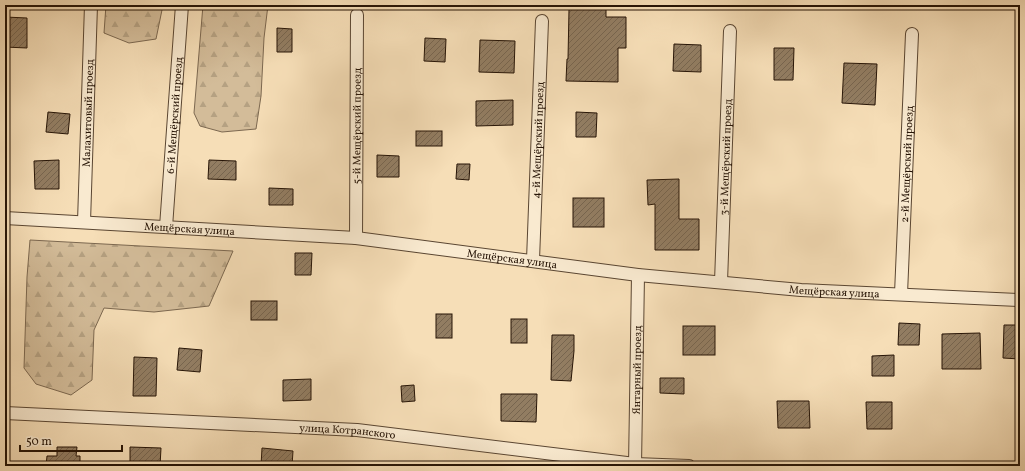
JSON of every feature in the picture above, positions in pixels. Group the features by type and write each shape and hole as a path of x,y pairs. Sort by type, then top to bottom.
{"street":[{"name":"Малахитовый проезд","path":"84,222 91,5"},
{"name":"6-й Мещёрский проезд","path":"166,226 182,5"},
{"name":"5-й Мещёрский проезд","path":"356,238 357,15"},
{"name":"4-й Мещёрский проезд","path":"533,260 542,21"},
{"name":"3-й Мещёрский проезд","path":"721,282 730,31"},
{"name":"2-й Мещёрский проезд","path":"901,294 912,34"},
{"name":"Мещёрская улица","path":"5,218 356,238 533,260 638,275 801,290 1020,300"},
{"name":"Янтарный проезд","path":"635,465 638,275"},
{"name":"улица Котранского","path":"5,413 357,430 635,465 689,466"}],"green space":[{"path":"106,5 163,5 156,39 129,43 104,33"},
{"path":"203,5 268,5 264,38 261,96 256,129 222,132 200,126 194,113"},
{"path":"30,240 233,251 209,306 154,312 104,308 94,330 92,380 71,395 36,384 24,368 27,277"}],"building":[{"path":"569,9 606,9 606,17 626,17 626,48 618,48 618,82 566,81"},
{"path":"5,17 27,18 27,48 5,47"},
{"path":"277,28 292,29 292,52 277,52"},
{"path":"425,38 446,39 445,62 424,61"},
{"path":"480,40 515,41 514,73 479,72"},
{"path":"674,44 701,45 701,72 673,71"},
{"path":"774,48 794,48 793,80 774,80"},
{"path":"844,63 877,64 875,105 842,103"},
{"path":"513,100 513,125 476,126 476,101"},
{"path":"48,112 70,114 68,134 46,132"},
{"path":"576,112 597,113 596,137 576,137"},
{"path":"416,131 442,131 442,146 416,146"},
{"path":"377,155 399,156 399,177 377,177"},
{"path":"59,160 59,189 35,189 34,161"},
{"path":"209,160 236,161 236,180 208,179"},
{"path":"457,164 470,164 469,180 456,179"},
{"path":"679,179 679,219 699,219 699,250 655,250 655,204 648,205 647,180"},
{"path":"269,188 293,189 293,205 269,205"},
{"path":"573,198 604,198 604,227 573,227"},
{"path":"295,253 312,253 311,275 295,275"},
{"path":"251,301 277,301 277,320 251,320"},
{"path":"436,314 452,314 452,338 436,338"},
{"path":"511,319 527,319 527,343 511,343"},
{"path":"899,323 920,324 919,345 898,345"},
{"path":"1004,325 1020,325 1020,359 1003,358"},
{"path":"683,326 715,326 715,355 683,355"},
{"path":"980,333 981,369 942,369 942,334"},
{"path":"552,335 574,335 571,381 551,380"},
{"path":"179,348 202,350 200,372 177,370"},
{"path":"894,355 894,376 872,376 872,356"},
{"path":"134,357 157,358 156,396 133,396"},
{"path":"660,378 684,378 684,394 660,393"},
{"path":"311,379 311,400 283,401 283,380"},
{"path":"414,385 415,401 402,402 401,386"},
{"path":"501,394 537,394 536,422 501,421"},
{"path":"777,401 809,401 810,428 778,428"},
{"path":"866,402 892,402 892,429 867,429"},
{"path":"57,447 77,447 76,456 80,456 80,466 46,466 47,456 57,456"},
{"path":"130,447 161,448 160,466 130,466"},
{"path":"262,448 293,451 292,466 261,466"}]}
